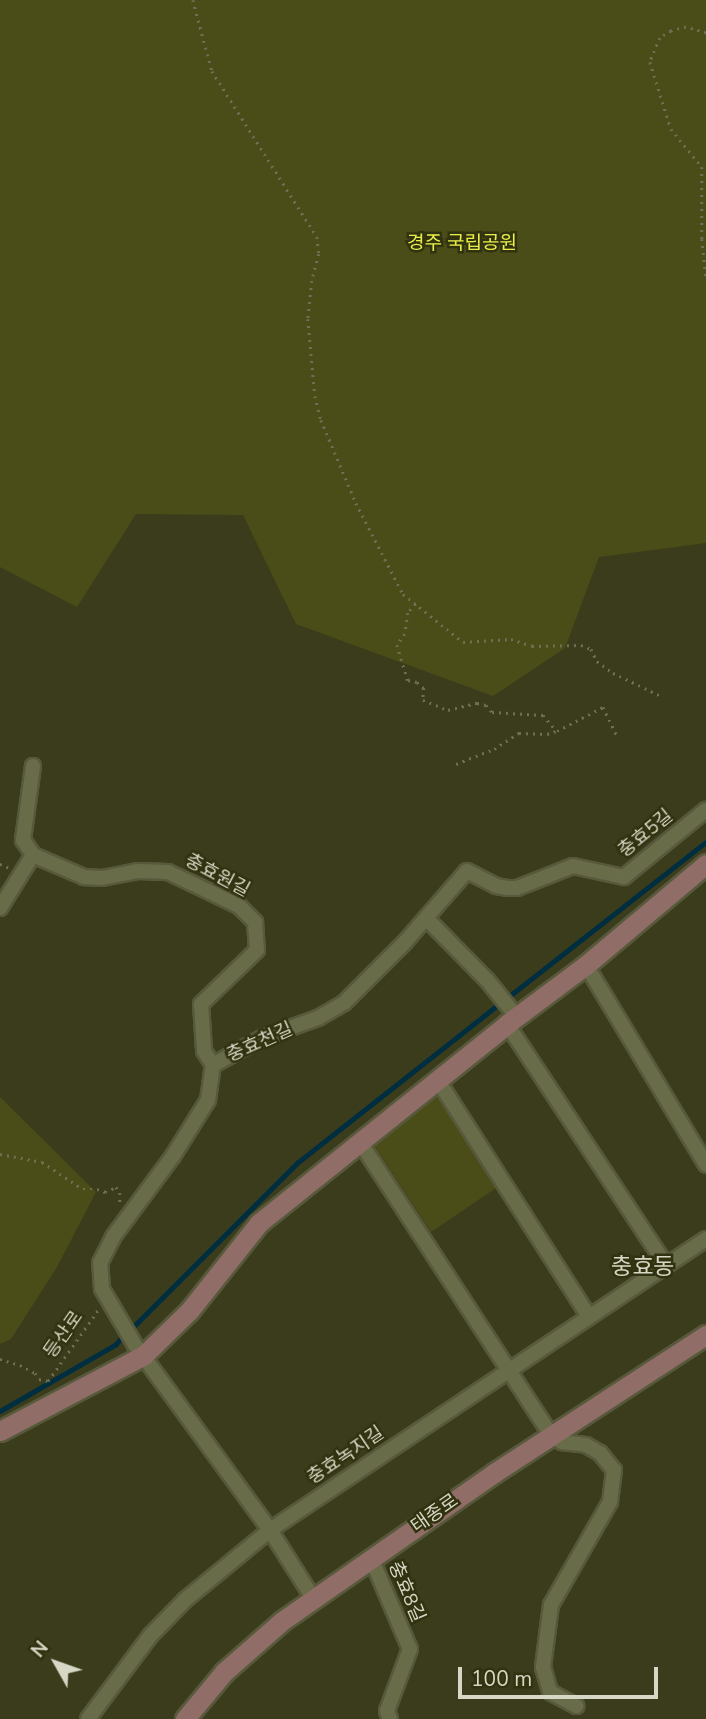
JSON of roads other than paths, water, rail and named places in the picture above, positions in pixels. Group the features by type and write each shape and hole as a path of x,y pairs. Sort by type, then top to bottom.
{"street":[{"path":"0,908 33,855 23,840 33,766"},
{"name":"충효5길","path":"426,918 467,871 496,887 508,888 517,888 573,866 624,877 706,810"},
{"name":"충효원길","path":"33,855 84,877 102,878 137,871 168,872 239,906 255,922 257,950 201,1004 204,1051 213,1065"},
{"path":"0,1432 144,1355 190,1310 259,1223 437,1079 586,965 706,864"},
{"path":"426,918 487,980 666,1265"},
{"name":"충효천길","path":"144,1355 103,1292 100,1263 122,1224 173,1156 208,1100 213,1065 262,1038 318,1018 344,1003 426,918"},
{"path":"586,965 706,1165"},
{"path":"437,1079 590,1317"},
{"path":"693,1145 706,1136"},
{"path":"360,1142 552,1436 562,1442 586,1445 600,1453 614,1470 610,1502 551,1605 543,1667 550,1692 576,1706"},
{"name":"충효녹지길","path":"88,1719 150,1636 185,1600 270,1530 706,1239"},
{"name":"태종로","path":"185,1719 244,1652 313,1598 706,1335"},
{"path":"144,1355 270,1530 313,1598"},
{"name":"충효8길","path":"371,1558 410,1649 387,1711 390,1719"}],"waterway":[{"path":"512,994 706,842"},
{"path":"131,1329 297,1163 495,1007"},
{"path":"0,1411 115,1345 124,1335"}],"district":[{"name":"충효동","path":"643,1267"}],"park label":[{"name":"경주 국립공원","path":"462,244"}]}
